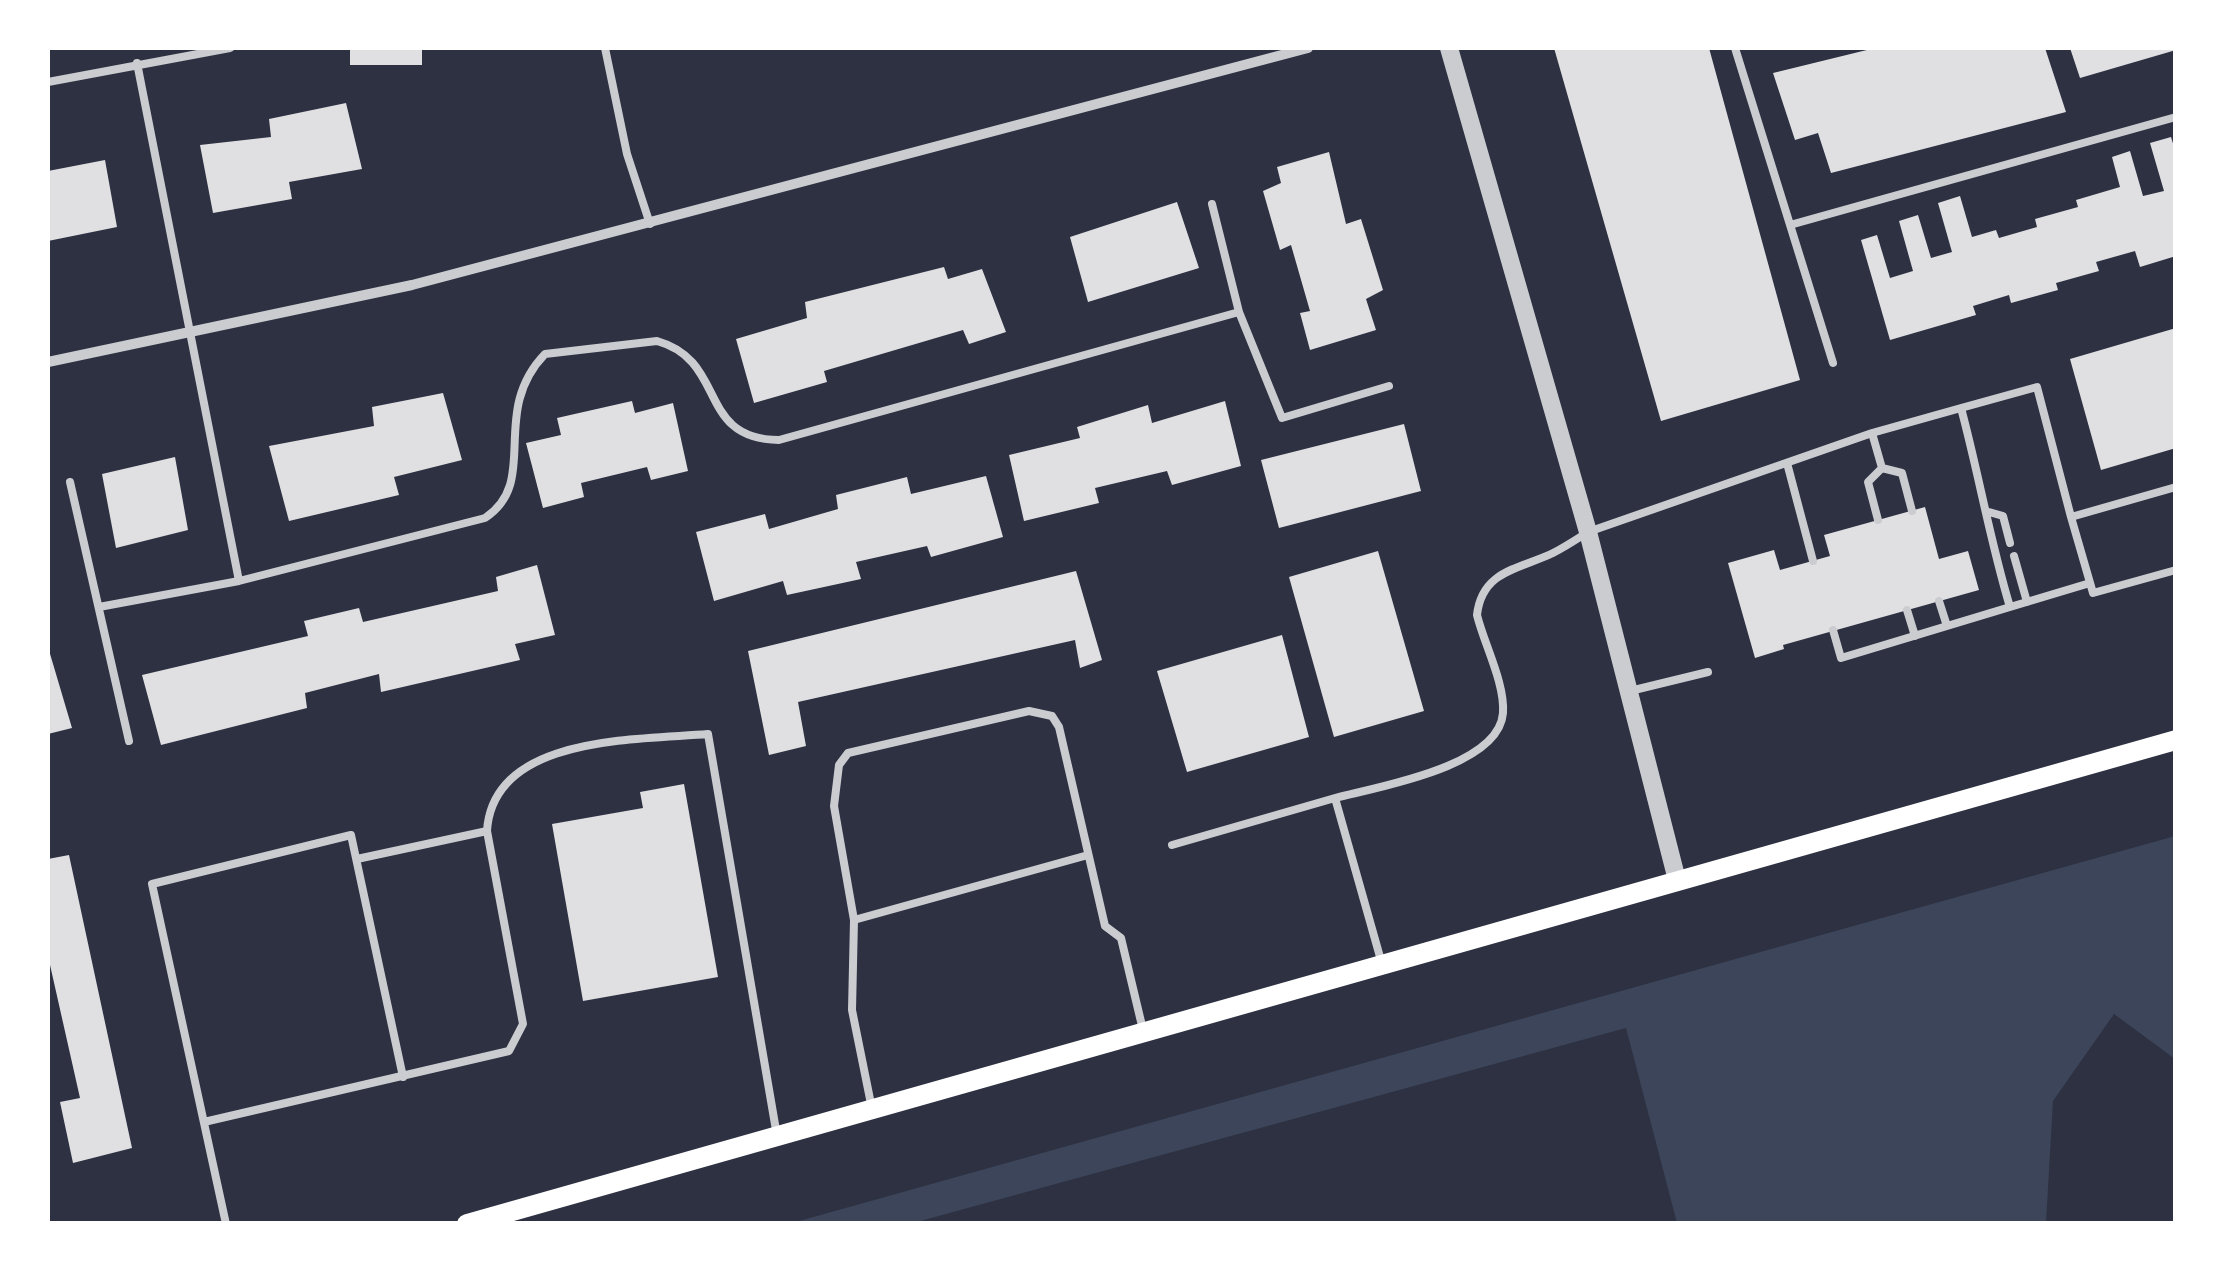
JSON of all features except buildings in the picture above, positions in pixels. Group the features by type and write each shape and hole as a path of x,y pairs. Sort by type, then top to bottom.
{"main road":[{"path":"467,1224 2176,740"}],"street":[{"path":"48,362 412,285 1308,48"},
{"path":"1449,48 1588,532 1677,880"}],"lane":[{"path":"48,82 230,48"},
{"path":"605,48 627,154 650,224"},
{"path":"1735,48 1833,363"},
{"path":"137,63 187,333 239,581"},
{"path":"1790,225 2176,117"},
{"path":"1212,204 1239,312 1282,418 1390,386"},
{"path":"99,607 239,581 485,518 497,510 514,486 513,418 521,388 545,354 657,341 672,346 698,368 730,427 745,436 779,440 1239,312"},
{"path":"1172,845 1444,769 1492,737 1504,710 1480,626 1478,602 1498,575 1552,554 1588,532 1787,462 1961,408 2037,388 2093,593 2176,570"},
{"path":"1961,408 1989,512 1987,531 2010,607"},
{"path":"1872,434 1882,468"},
{"path":"1787,462 1813,561"},
{"path":"1882,468 1902,473 1912,510"},
{"path":"1878,520 1868,482 1882,468"},
{"path":"70,482 129,741"},
{"path":"2071,517 2176,487"},
{"path":"1989,512 2003,516 2010,543"},
{"path":"2014,556 2028,602"},
{"path":"1833,630 1841,658 2090,583"},
{"path":"1939,601 1947,626"},
{"path":"1907,610 1915,636"},
{"path":"1630,691 1708,672"},
{"path":"872,1109 852,1010 854,920 834,806 839,764 848,753 1043,711 1059,727 1105,926 1121,938 1144,1032"},
{"path":"204,1122 509,1051 521,1035 523,1024 487,831 492,799 515,772 582,745 708,734 776,1136"},
{"path":"1336,798 1382,964"},
{"path":"357,858 487,831"},
{"path":"226,1224 152,884 352,836 403,1077"},
{"path":"854,920 1088,855"}],"shaded area":[{"path":"2175,836 2175,1059 2114,1014 2053,1101 2046,1223 1677,1223 1626,1028 913,1223 792,1223"}]}
